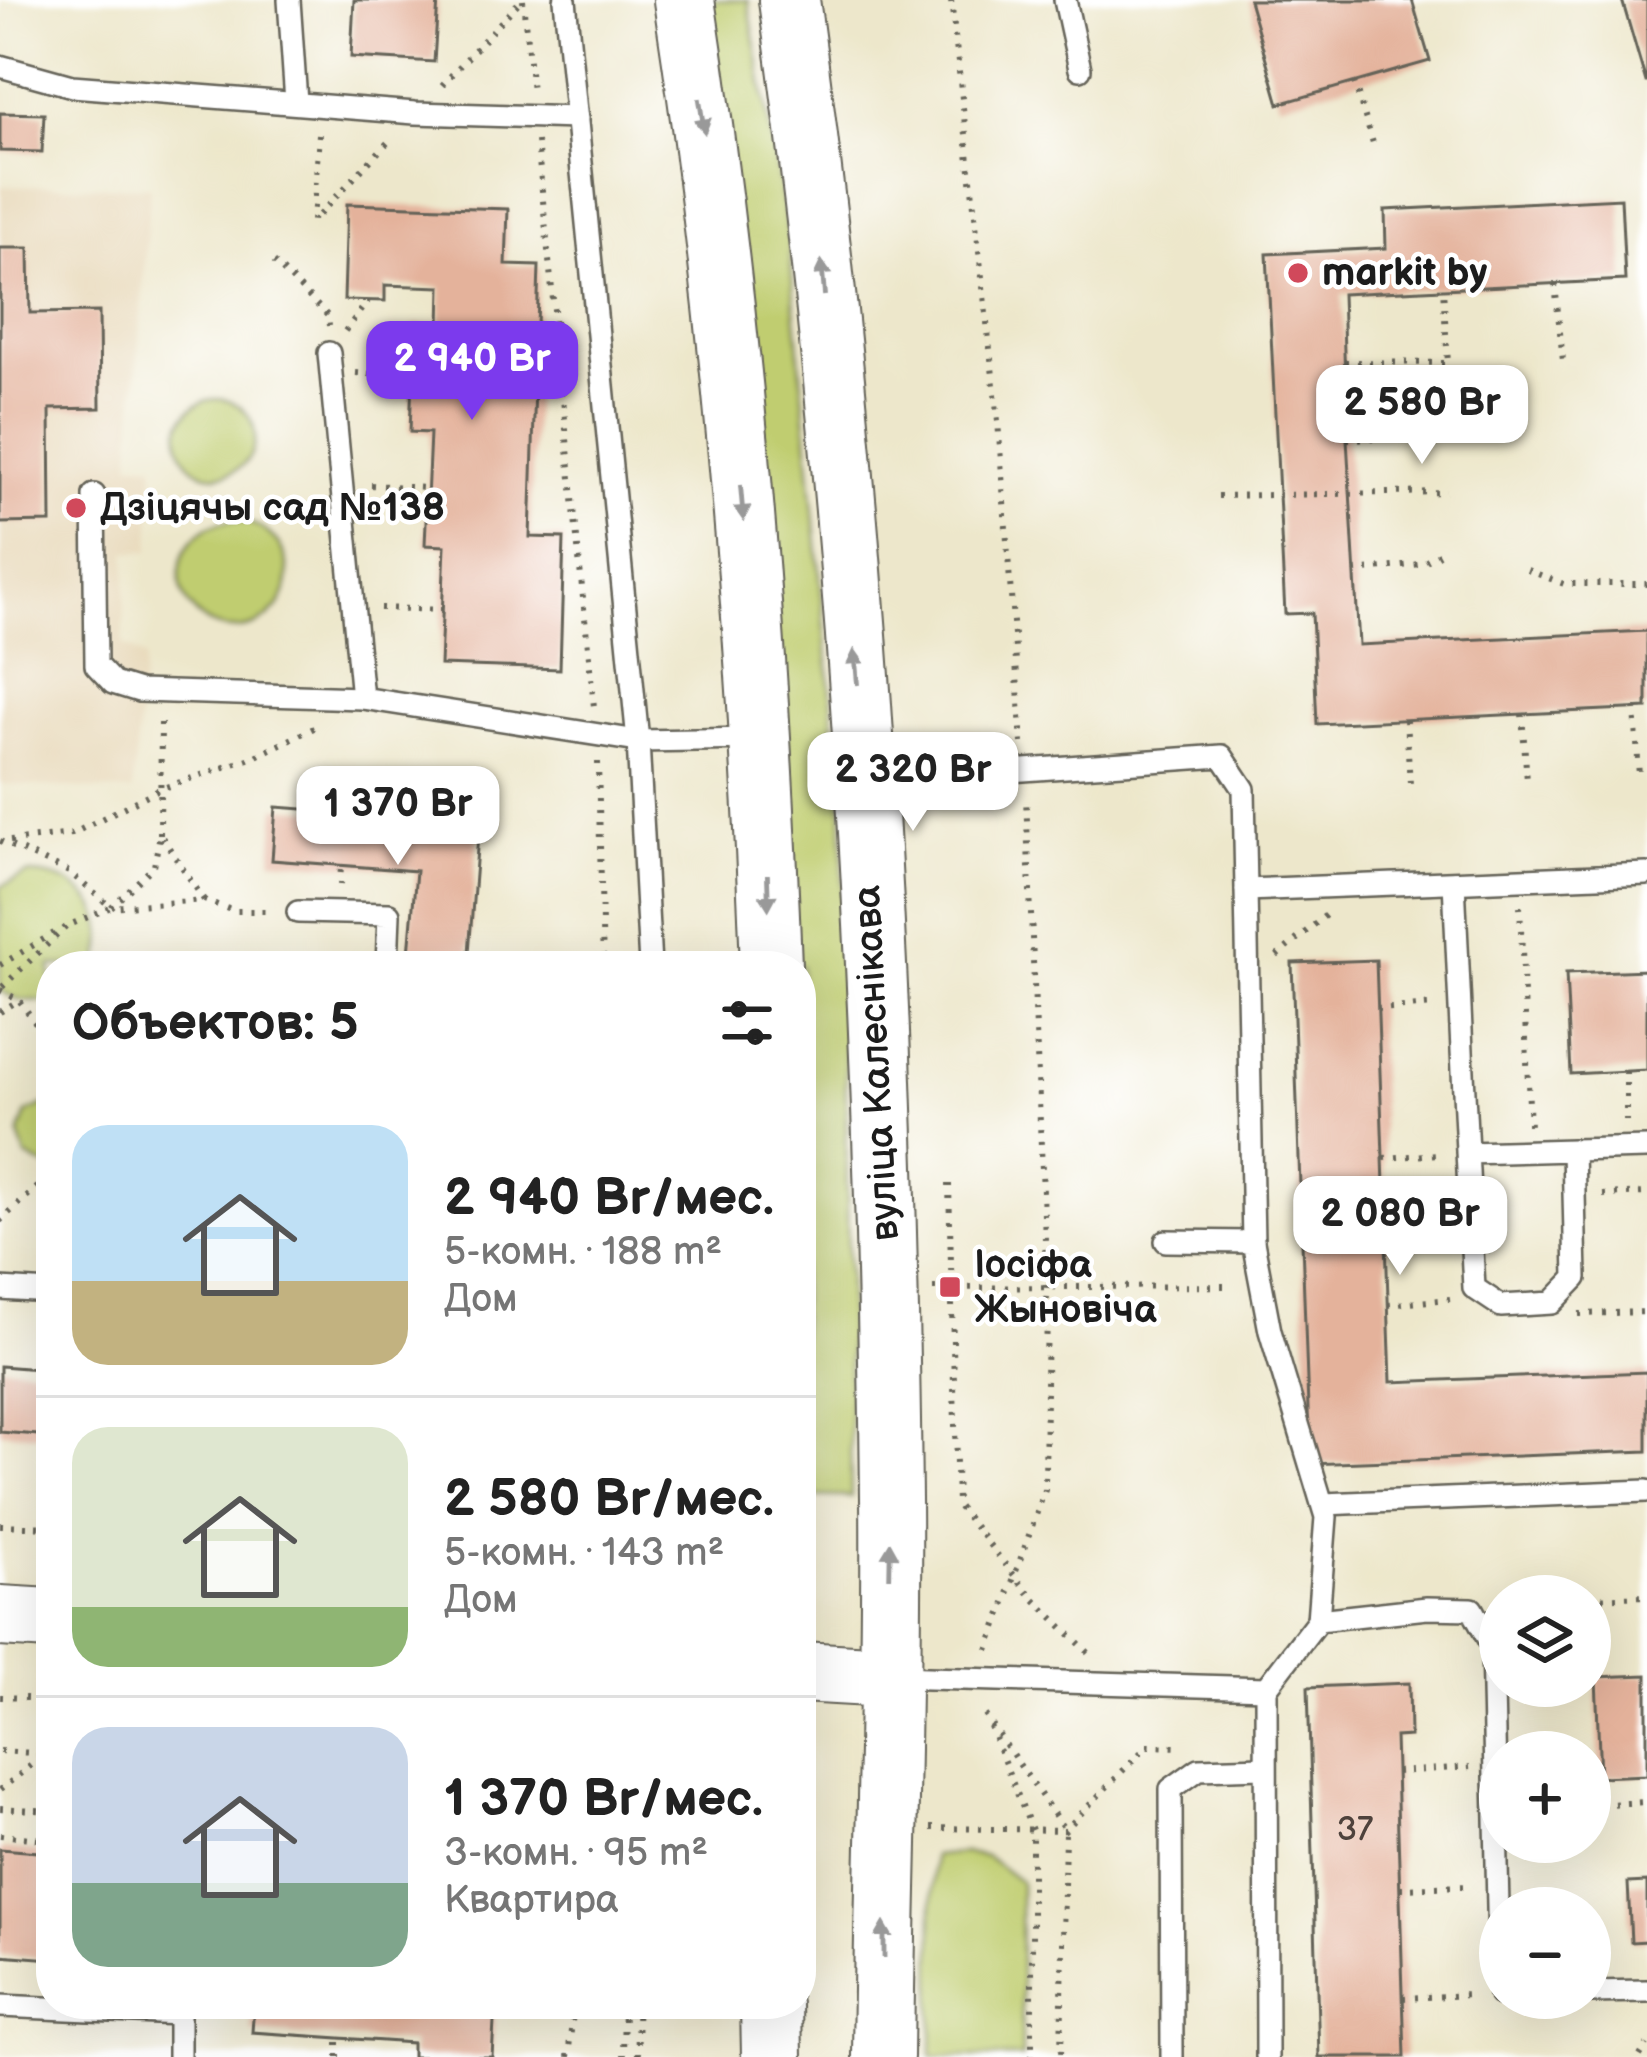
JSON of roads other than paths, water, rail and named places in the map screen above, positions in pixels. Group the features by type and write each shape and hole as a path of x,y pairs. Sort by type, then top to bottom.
{"main road":[{"path":"684,0 716,204 763,739 770,951"},
{"name":"вуліца Калеснікава","path":"789,0 814,168 862,782 887,1290 884,2057"},
{"path":"0,1616 36,1618"},
{"path":"816,1673 888,1677"},
{"path":"771,2019 772,2057"}],"lane":[{"path":"289,0 296,102"},
{"path":"565,0 638,741 649,951"},
{"path":"1065,0 1080,69"},
{"path":"0,66 72,86 415,113 577,118"},
{"path":"330,363 362,698"},
{"path":"94,495 96,665 113,683 163,692 362,698 638,741 763,739"},
{"path":"862,782 1222,756 1244,789 1253,1242 1270,1331 1323,1504 1318,1620 1266,1688 1268,2057"},
{"path":"1246,890 1647,874"},
{"path":"1454,881 1474,1288 1501,1306 1552,1303 1576,1278 1573,1150"},
{"path":"298,912 388,914 387,951"},
{"path":"1467,1153 1637,1148"},
{"path":"1166,1241 1253,1242"},
{"path":"0,1289 36,1291"},
{"path":"1323,1504 1647,1491"},
{"path":"1318,1620 1427,1608 1472,1610 1492,1646 1497,1887"},
{"path":"888,1677 1266,1688"},
{"path":"1172,2057 1171,1789 1199,1769 1263,1767"},
{"path":"1611,1992 1647,1991"},
{"path":"0,2006 36,2007"},
{"path":"179,2019 179,2057"}],"place":[{"name":"markit by","path":"1298,273"},
{"name":"Дзіцячы сад №138","path":"76,508"},
{"name":"Іосіфа Жыновіча","path":"950,1287"}]}
